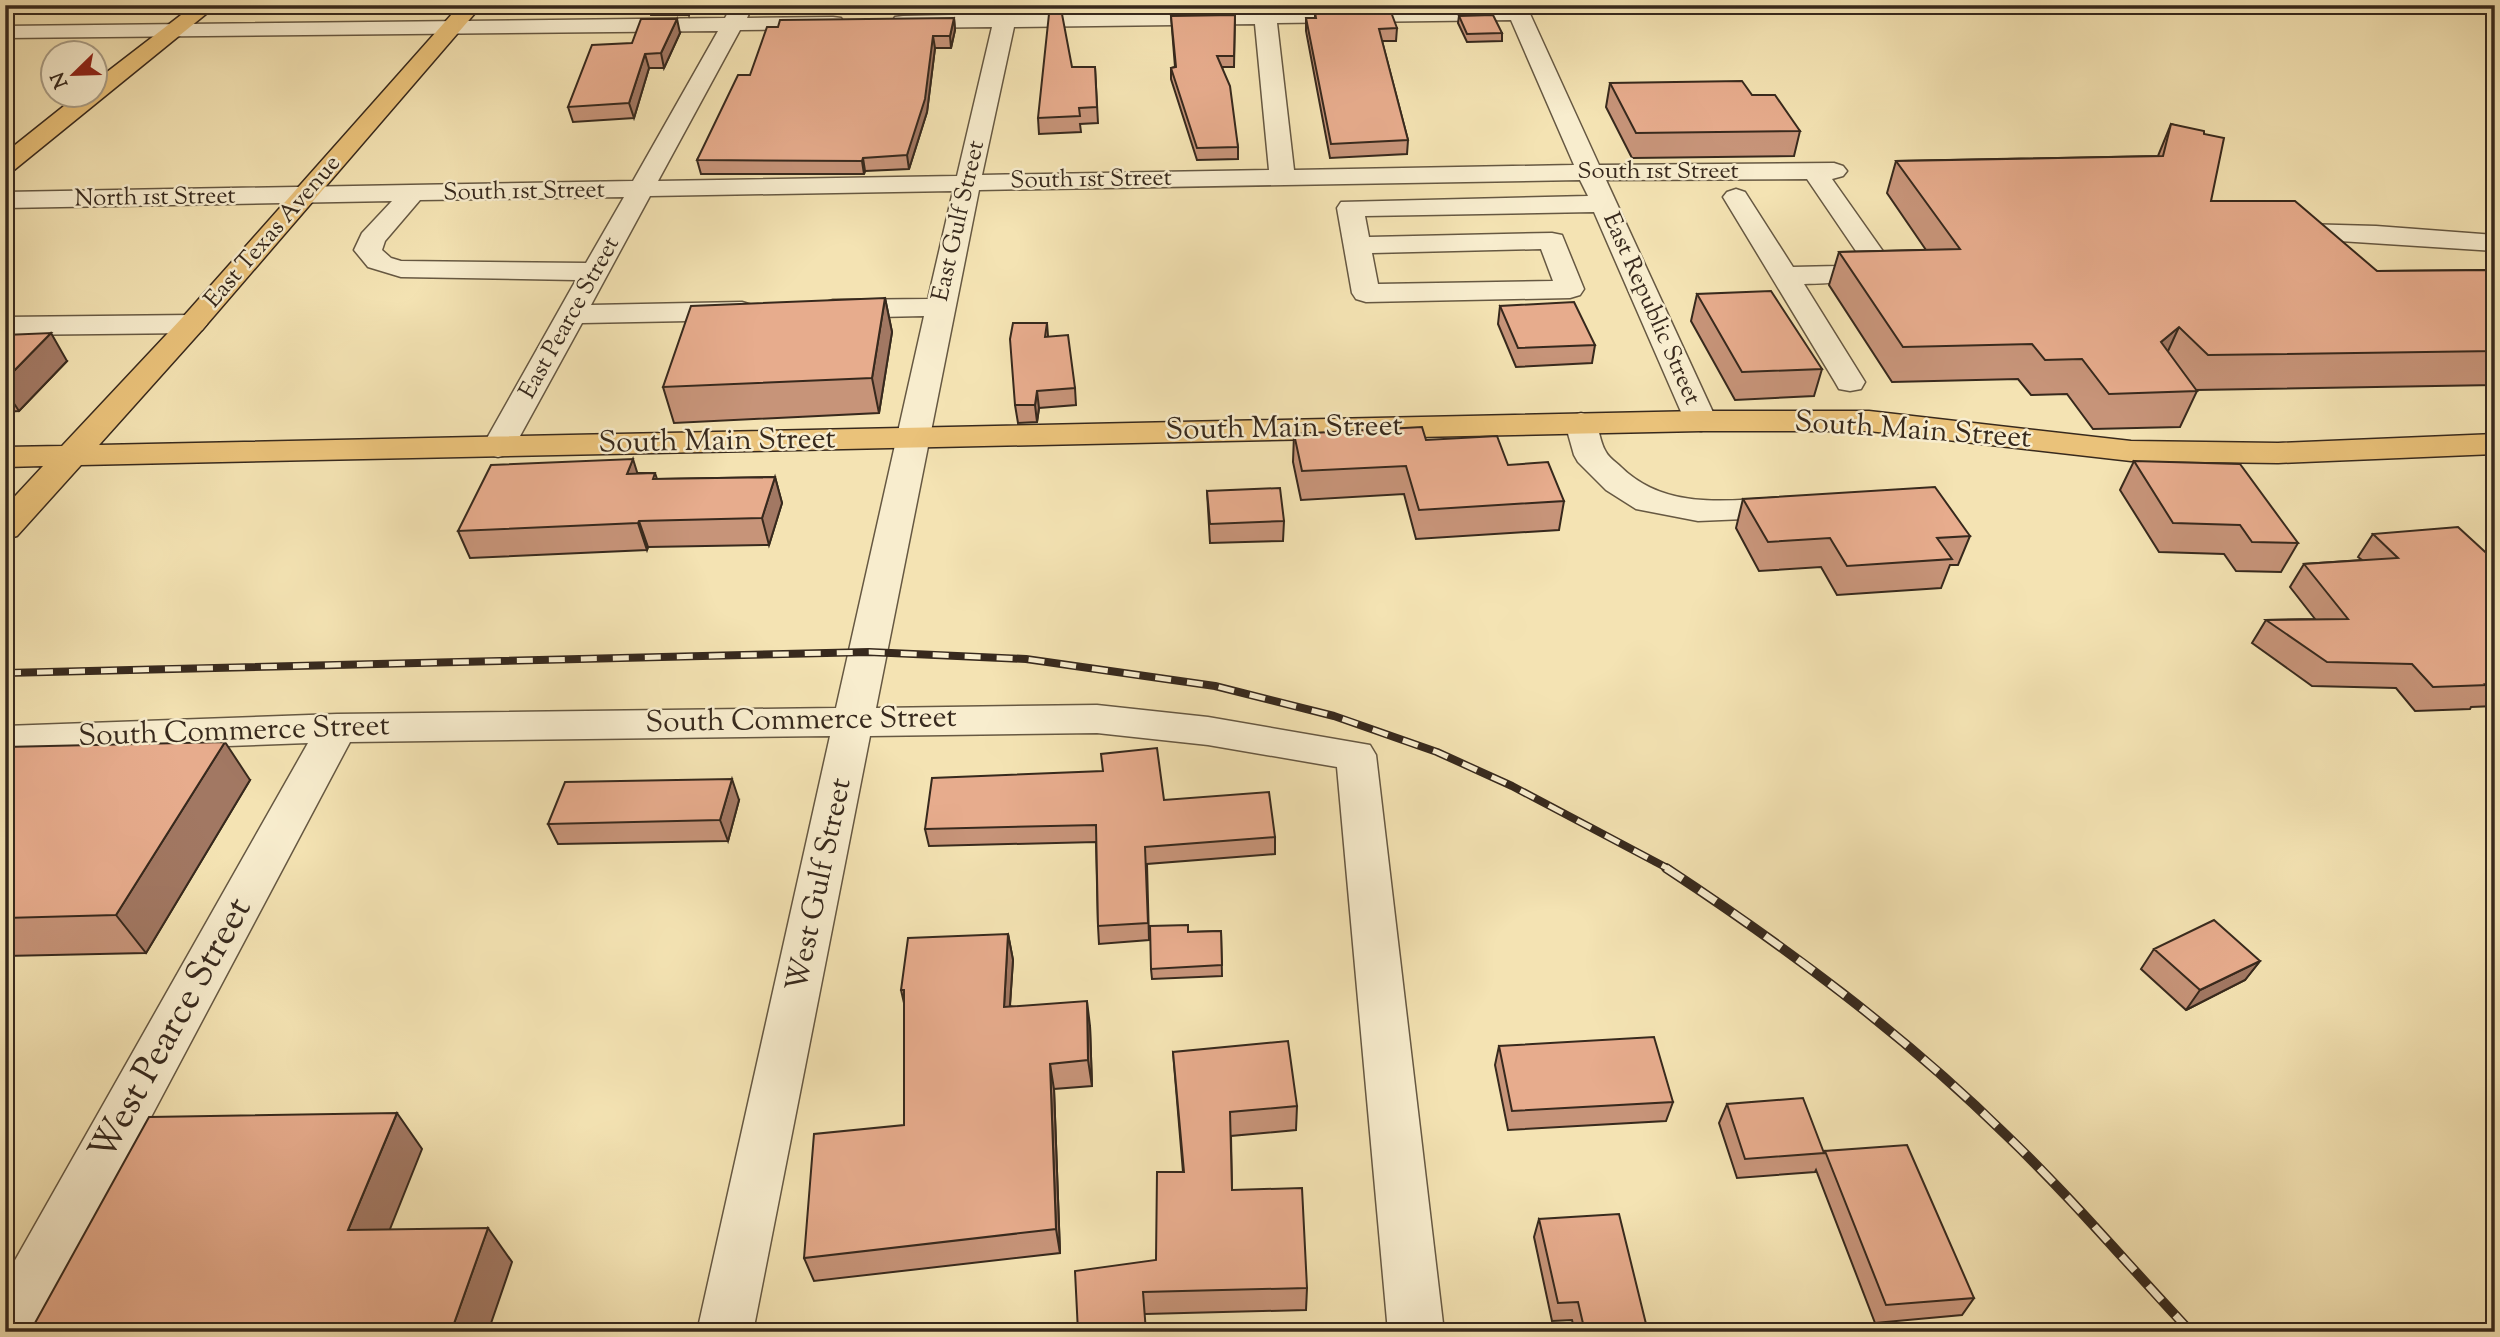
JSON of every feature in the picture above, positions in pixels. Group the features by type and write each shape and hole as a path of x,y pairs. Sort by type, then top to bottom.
{"main road":[{"path":"108,83 207,5"},
{"name":"East Texas Avenue","path":"5,528 192,324 472,5"},
{"path":"5,165 76,108"},
{"name":"South Main Street","path":"5,457 1701,421 1869,421 2131,451 2278,453 2495,444"}],"street":[{"path":"883,22 1006,13 1517,10"},
{"name":"East Republic Street","path":"1517,10 1701,421"},
{"path":"1264,11 1282,177"},
{"name":"East Gulf Street","path":"912,437 1006,13"},
{"path":"5,32 452,28 738,15 856,22"},
{"name":"East Pearce Street","path":"498,447 738,15"},
{"name":"South 1st Street","path":"306,195 1590,172 1659,174 1824,171 1873,257 1844,274 1786,276"},
{"path":"1721,173 1724,198 1786,276 1850,382"},
{"path":"1659,174 1674,199"},
{"path":"412,194 372,239 368,250 372,259 401,269 596,272"},
{"name":"North 1st Street","path":"5,200 306,195"},
{"path":"1356,245 1552,241 1570,289 1366,293 1356,245 1350,208 1603,204"},
{"path":"2302,232 2495,243"},
{"path":"804,309 940,307"},
{"path":"573,314 763,310"},
{"path":"5,326 192,324"},
{"path":"1581,423 1590,455 1618,483 1648,502 1698,511 1819,506"},
{"name":"West Gulf Street","path":"725,1332 912,437"},
{"name":"South Commerce Street","path":"5,740 337,728 1097,719 1208,731 1356,755 1416,1332"},
{"name":"West Pearce Street","path":"6,1332 337,728"}],"building":[{"path":"1391,12 1397,28 1379,29 1408,140 1331,144 1306,18 1316,18 1315,13"},
{"path":"1049,14 1062,14 1072,67 1095,67 1097,107 1079,108 1080,116 1038,118"},
{"path":"1235,15 1234,56 1217,56 1230,86 1238,147 1197,148 1171,68 1176,67 1171,16"},
{"path":"1493,15 1502,33 1467,34 1459,16"},
{"path":"954,18 950,36 933,36 925,99 907,155 863,158 862,161 697,160 738,75 750,75 767,27 778,27 780,20"},
{"path":"641,19 677,19 661,53 645,54 629,103 568,107 592,45 632,43"},
{"path":"1742,81 1752,95 1775,95 1800,131 1636,133 1610,83"},
{"path":"2171,124 2224,138 2211,201 2295,201 2377,271 2495,270 2495,351 2208,355 2179,327 2161,342 2197,391 2109,394 2082,359 2045,360 2032,344 1903,347 1839,252 1960,249 1896,161 2163,156"},
{"path":"1771,291 1822,369 1742,372 1697,294"},
{"path":"885,298 872,378 663,387 691,306"},
{"path":"1574,302 1595,345 1518,348 1500,306"},
{"path":"1013,323 1047,323 1045,337 1068,335 1075,388 1037,391 1035,405 1015,405 1010,339"},
{"path":"51,333 5,380 5,335"},
{"path":"1422,427 1426,440 1497,436 1508,465 1548,462 1564,501 1419,510 1406,466 1302,471 1294,434"},
{"path":"633,459 627,474 655,473 653,479 775,477 762,518 639,521 458,531 491,465"},
{"path":"2134,461 2240,464 2298,543 2252,542 2240,525 2173,523"},
{"path":"1935,487 1970,536 1937,538 1952,559 1847,566 1830,538 1768,542 1743,499"},
{"path":"1280,488 1284,521 1210,524 1207,491"},
{"path":"2458,527 2495,561 2495,683 2433,687 2412,664 2327,662 2266,620 2348,619 2304,564 2398,558 2373,534"},
{"path":"225,742 116,915 5,918 5,747"},
{"path":"1157,748 1164,800 1269,792 1275,837 1145,847 1148,923 1098,926 1096,825 925,829 932,778 1103,771 1101,754"},
{"path":"732,779 720,820 548,824 565,782"},
{"path":"2214,920 2260,961 2200,990 2154,949"},
{"path":"1188,925 1188,932 1221,931 1222,965 1151,969 1150,926"},
{"path":"1008,934 1004,1007 1087,1001 1088,1060 1050,1064 1056,1229 804,1258 814,1134 904,1125 904,990 901,990 908,938"},
{"path":"1654,1037 1673,1102 1512,1111 1499,1046"},
{"path":"1288,1041 1297,1106 1230,1112 1232,1190 1302,1188 1307,1288 1143,1292 1146,1332 1078,1332 1075,1271 1156,1260 1157,1172 1184,1172 1173,1052"},
{"path":"1803,1098 1824,1153 1745,1159 1727,1104"},
{"path":"397,1113 348,1230 488,1228 451,1332 30,1332 149,1117"},
{"path":"1907,1145 1974,1298 1886,1305 1825,1151"},
{"path":"1619,1214 1648,1332 1585,1332 1578,1302 1558,1303 1539,1219"}],"railway":[{"path":"5,673 869,652 1026,659 1215,686 1334,716 1437,752 1512,786 1669,869"},
{"path":"1666,868 1799,960 1884,1026 1966,1097 2076,1206 2191,1332"}]}
